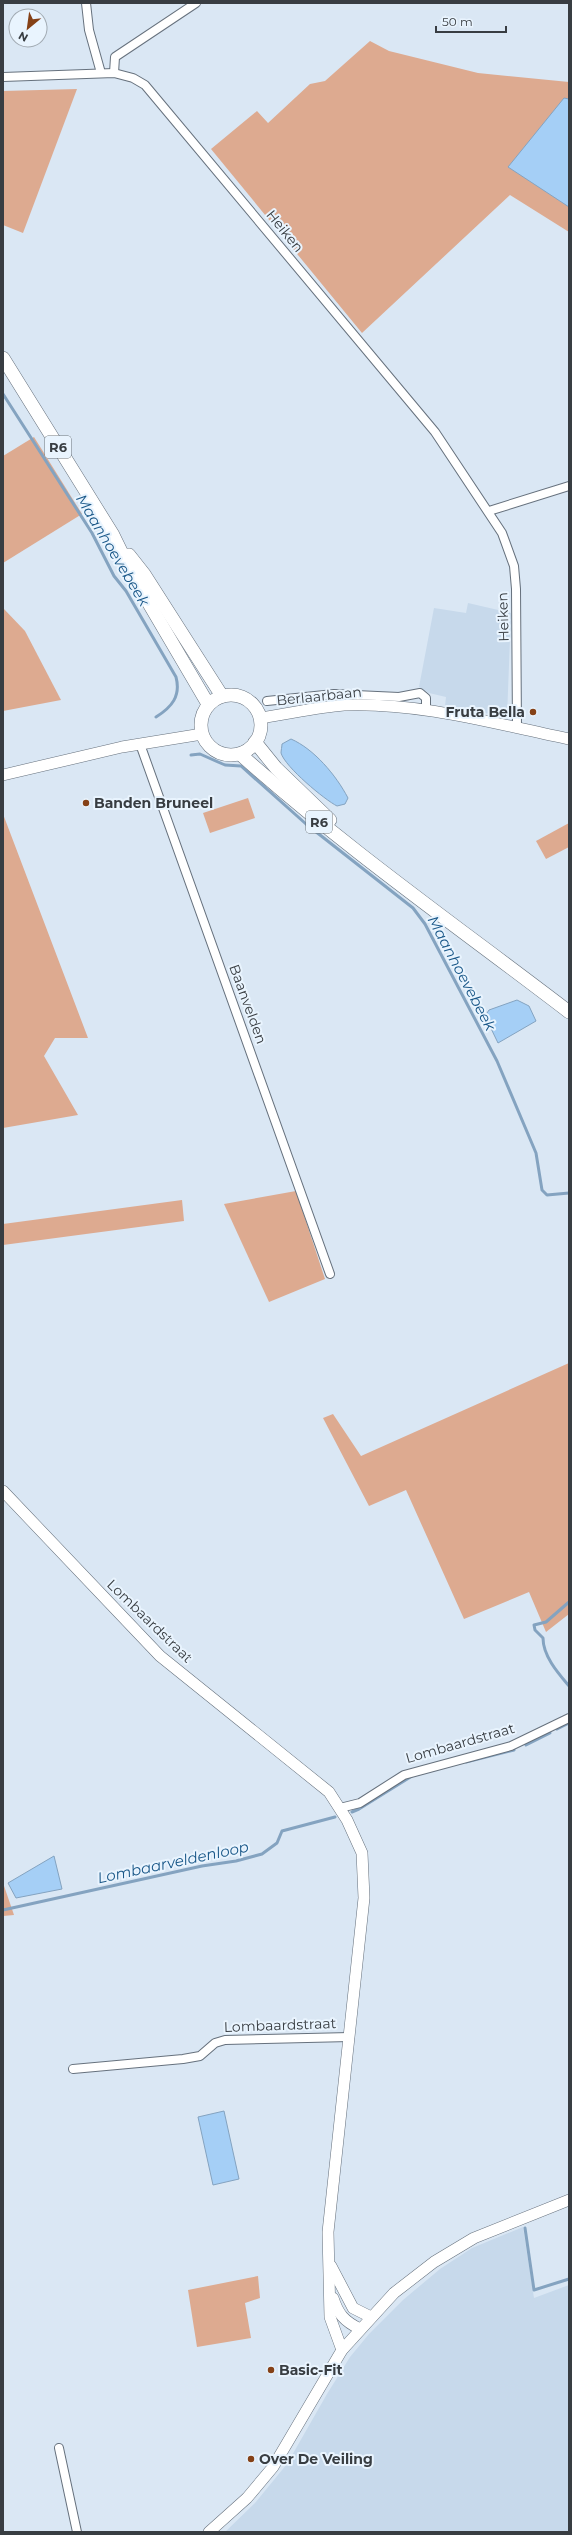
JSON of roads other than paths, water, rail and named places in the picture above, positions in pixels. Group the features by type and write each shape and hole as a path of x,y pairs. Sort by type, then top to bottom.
{"main road":[{"name":"R6","path":"3,358 113,535 141,591 208,704"},
{"name":"R6","path":"113,535 144,574 222,696"},
{"path":"233,694 248,699 253,704 260,718 261,728 256,742 240,754 228,755 217,752 207,744 202,734 201,717 208,704 222,696 233,694"},
{"name":"R6","path":"256,742 276,768 321,812 403,885"},
{"name":"R6","path":"240,754 369,862 403,885 569,1012"}],"street":[{"path":"86,3 89,30 101,73"},
{"path":"114,73 116,57 196,3"},
{"name":"Heiken","path":"3,77 114,73 133,78 155,94 435,432 502,533 514,566 517,644 517,728"},
{"path":"489,512 569,486"},
{"path":"267,701 334,694 399,697 420,693 426,698 426,711"},
{"name":"Berlaarbaan","path":"260,718 343,705 387,706 426,711 569,739"},
{"path":"3,775 140,744 202,734"},
{"name":"Baanvelden","path":"140,744 330,1274"},
{"name":"Lombaardstraat","path":"3,1491 160,1656 329,1792 340,1808 362,1853 364,1898 328,2232 330,2318 342,2350"},
{"name":"Lombaardstraat","path":"340,1808 360,1803 404,1775 511,1746 569,1718"},
{"name":"Lombaardstraat","path":"73,2069 183,2059 200,2056 215,2043 225,2040 350,2037"},
{"path":"209,2532 247,2498 273,2467 342,2350 360,2328 413,2277 454,2249 494,2229 569,2200"},
{"name":"Lombaardstraat","path":"328,2258 347,2300 354,2308 371,2317"},
{"name":"Lombaardstraat","path":"330,2290 337,2311 344,2320 360,2328"},
{"path":"60,2448 77,2532"}],"water":[{"path":"564,98 569,99 569,207 508,167"},
{"path":"291,739 308,749 331,772 348,798 345,804 337,806 331,803 297,774 284,759 281,753 282,744"},
{"path":"517,1000 529,1006 536,1021 498,1043 485,1016 489,1010"},
{"path":"54,1856 62,1889 16,1898 8,1883"},
{"path":"224,2111 239,2179 213,2185 198,2117"}],"waterway":[{"name":"Maanhoevebeek","path":"3,394 92,533 114,576 126,591 176,677 177,690 174,700 167,709 156,717"},
{"name":"Maanhoevebeek","path":"191,755 200,754 225,765 241,766 306,824 413,908 425,924 497,1061 536,1153 542,1190 547,1195 569,1193"},
{"name":"Lombaarveldenloop","path":"569,1602 546,1622 534,1625 535,1630 543,1638 548,1658 569,1686"},
{"name":"Lombaarveldenloop","path":"557,1729 569,1723"},
{"name":"Lombaarveldenloop","path":"526,1745 550,1733"},
{"name":"Lombaarveldenloop","path":"466,1762 514,1750"},
{"name":"Lombaarveldenloop","path":"352,1812 412,1776"},
{"name":"Lombaarveldenloop","path":"3,1910 202,1866 236,1861 262,1854 277,1843 282,1831 335,1817"},
{"path":"525,2228 534,2290 569,2279"}],"place":[{"name":"Fruta Bella","path":"533,712"},
{"name":"Banden Bruneel","path":"86,803"},
{"name":"Basic-Fit","path":"271,2370"},
{"name":"Over De Veiling","path":"251,2459"}]}
